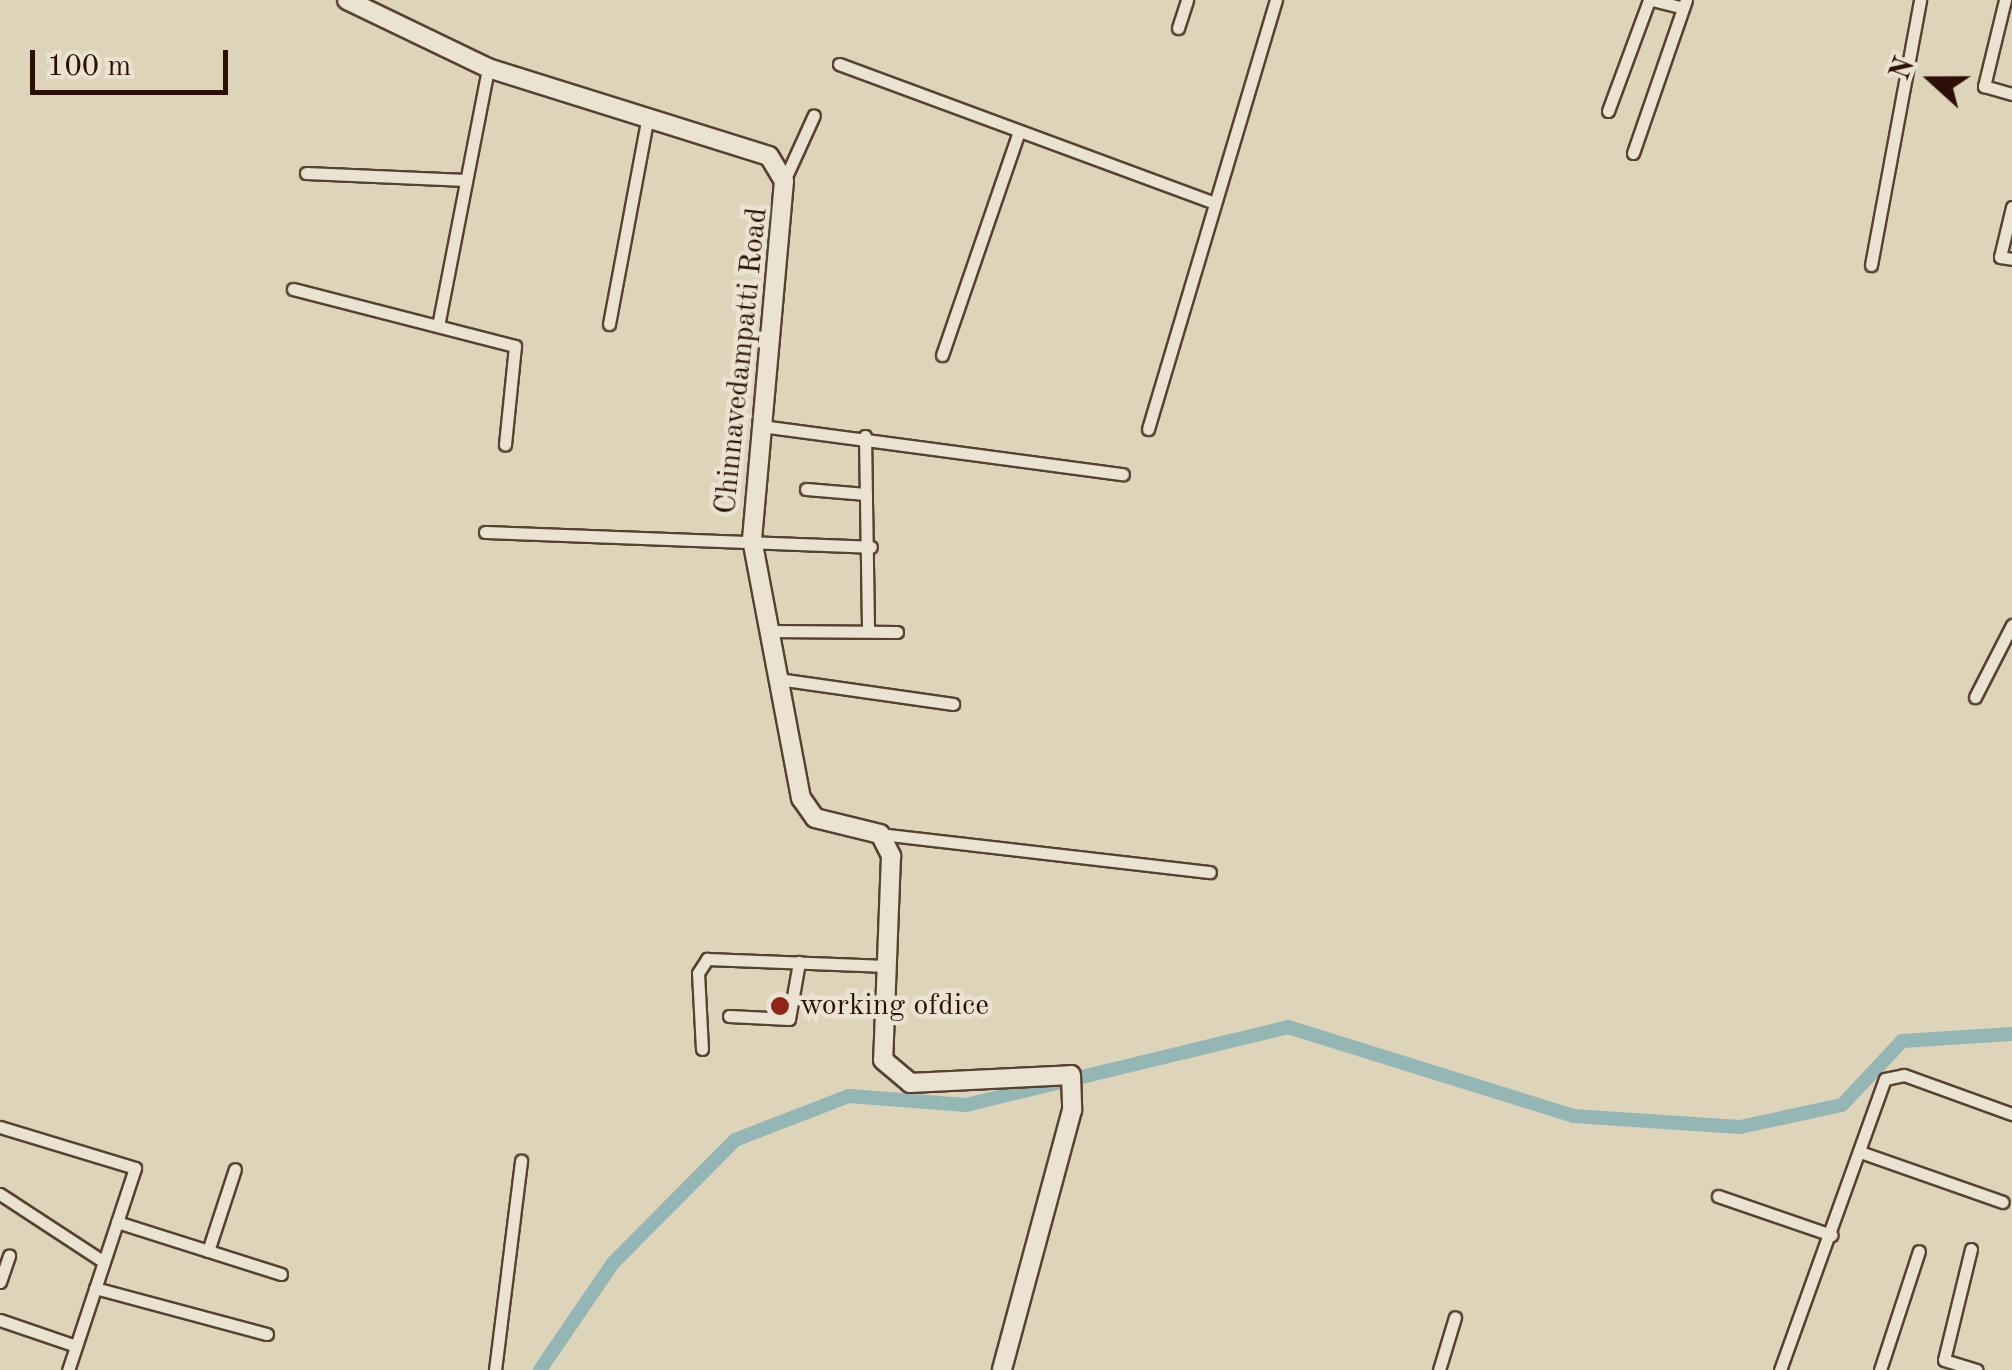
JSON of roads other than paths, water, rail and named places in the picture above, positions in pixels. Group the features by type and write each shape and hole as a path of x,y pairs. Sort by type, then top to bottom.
{"street":[{"name":"Chinnavedampatti Road","path":"346,0 488,68 648,115 768,156 784,180 788,218 761,426 752,539 801,798 815,818 880,834"},
{"path":"1178,28 1187,0"},
{"path":"1148,429 1276,0"},
{"path":"1608,111 1651,0 1684,4 1633,153"},
{"path":"1871,265 1920,0"},
{"path":"2005,0 1984,86 2012,94"},
{"path":"839,64 1216,204"},
{"path":"438,326 488,68"},
{"path":"609,324 648,115"},
{"path":"784,180 814,115"},
{"path":"942,355 1019,131"},
{"path":"306,173 466,180"},
{"path":"2012,207 2000,257 2012,259"},
{"path":"293,289 520,350 505,444"},
{"path":"761,426 865,436 1123,474"},
{"path":"865,436 871,548 868,630"},
{"path":"806,488 866,494"},
{"path":"485,532 752,539 871,548"},
{"path":"1975,697 2012,625"},
{"path":"769,631 897,632"},
{"path":"778,679 953,704"},
{"path":"880,834 1210,872"},
{"path":"880,834 891,856 883,1060 893,1076 910,1084 1071,1075 1072,1110 1002,1370"},
{"path":"702,1048 698,973 708,959 887,966"},
{"path":"729,1016 789,1019 799,962"},
{"path":"1780,1370 1885,1078 1895,1073 2012,1114"},
{"path":"0,1127 136,1168 68,1370"},
{"path":"1860,1152 2003,1202"},
{"path":"495,1370 521,1161"},
{"path":"208,1251 235,1169"},
{"path":"0,1194 104,1262"},
{"path":"1718,1196 1831,1235"},
{"path":"117,1222 281,1274"},
{"path":"1971,1249 1944,1360 1976,1370"},
{"path":"1880,1370 1919,1252"},
{"path":"0,1282 9,1256"},
{"path":"96,1288 267,1334"},
{"path":"1439,1370 1455,1317"},
{"path":"0,1320 76,1346"}],"waterway":[{"path":"540,1370 613,1263 735,1140 849,1096 966,1105 1288,1027 1573,1116 1740,1127 1842,1105 1902,1041 2012,1034"}],"place":[{"name":"working ofdice","path":"780,1006"}]}
